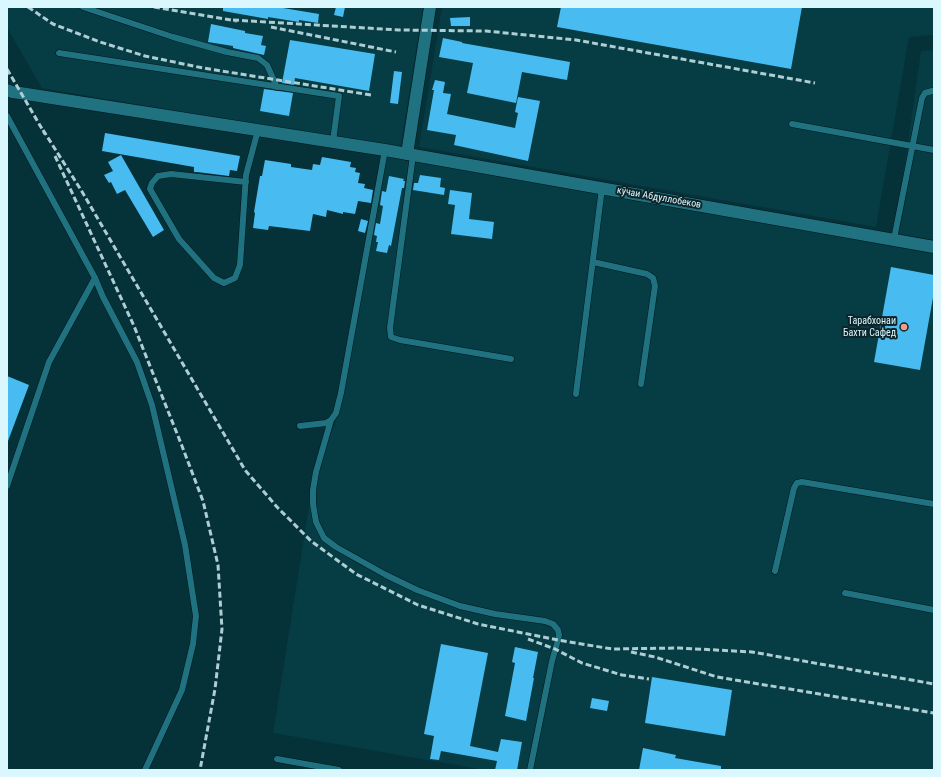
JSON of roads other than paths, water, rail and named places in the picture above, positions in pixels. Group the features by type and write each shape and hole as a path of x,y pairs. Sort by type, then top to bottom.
{"street":[{"path":"410,154 430,7"},
{"name":"кӯчаи Абдуллобеков","path":"9,93 20,93 410,154 934,246"}],"lane":[{"path":"83,7 173,37 226,52 258,58 267,65 277,87"},
{"path":"59,53 339,96 333,142"},
{"path":"894,239 922,98 925,93 934,91"},
{"path":"7,116 95,278 103,297 137,362 152,405 185,546 196,616 193,644 182,690 145,770"},
{"path":"792,124 934,150"},
{"path":"246,182 171,174 158,176 152,183 150,189 179,239 214,278 224,283 235,278 240,266 246,182 246,175 258,130"},
{"path":"384,150 336,413 331,420 316,472 313,490 313,504 316,522 324,538 336,547 386,575 417,590 460,606 495,614 545,621 553,624 558,630 558,640 552,661 530,770"},
{"path":"410,154 390,328 392,337 400,340 511,359"},
{"path":"576,394 602,188"},
{"path":"593,262 647,274 653,278 655,286 641,384"},
{"path":"7,486 49,362 95,278"},
{"path":"300,426 326,423 331,420"},
{"path":"775,571 794,488 797,483 802,482 934,504"},
{"path":"845,594 934,610"},
{"path":"277,759 339,770"}],"railway":[{"path":"28,7 53,24 100,42 145,56 203,68 371,95"},
{"path":"154,7 237,21"},
{"path":"233,20 399,30 486,31 576,40 815,83"},
{"path":"271,27 396,52"},
{"path":"7,69 45,134"},
{"path":"43,130 81,190 245,470 277,507 311,541 356,574 418,605 478,624 558,640 612,649 679,648 752,652 934,684"},
{"path":"55,156 134,326 203,501 218,565 222,629 215,689 200,770"},
{"path":"528,639 555,649 582,663 622,675 649,679"},
{"path":"631,652 655,657 717,677 934,713"}],"place":[{"name":"Тарабхонаи Бахти Сафед","path":"904,327"}]}
